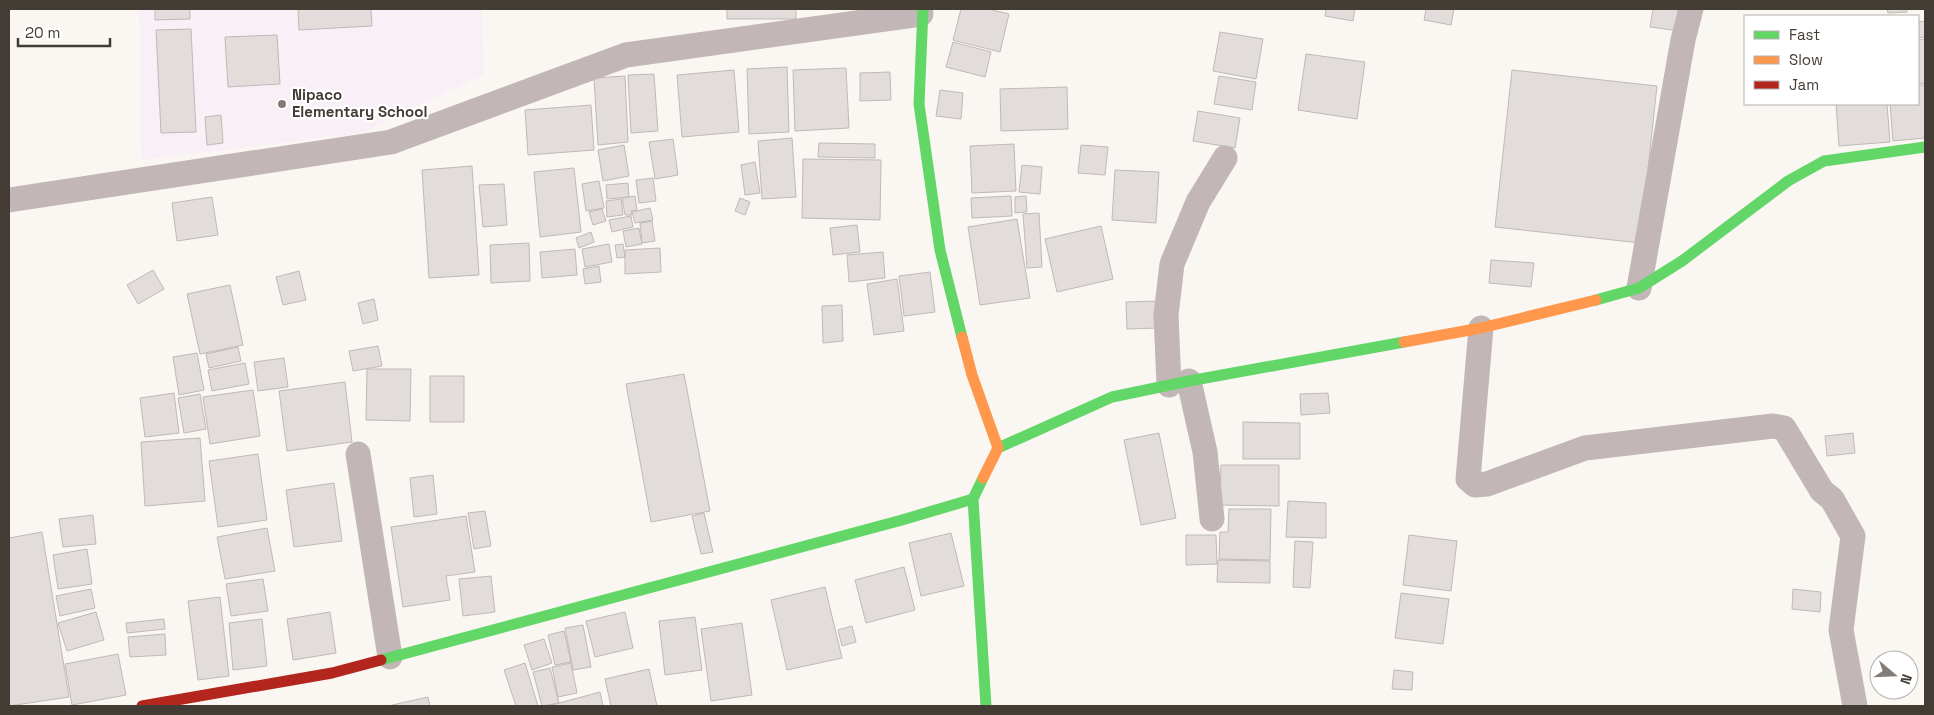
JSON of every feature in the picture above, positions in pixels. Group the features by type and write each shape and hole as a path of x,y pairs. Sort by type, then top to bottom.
{"street":[{"path":"1639,288 1683,40 1691,9"},
{"path":"9,200 391,142 626,55 922,11 920,104 940,250 972,375 998,448"},
{"path":"986,706 973,499 998,448 1112,397 1480,328 1579,305 1639,288 1682,261 1788,181 1824,162 1925,147"},
{"path":"1212,519 1205,452 1179,383 1166,315 1172,264 1198,202 1225,158"},
{"path":"1480,328 1468,479 1475,485 1487,484 1585,448 1773,426 1784,428 1822,491 1832,499 1854,536 1841,630 1855,706"},
{"path":"358,454 390,657"},
{"path":"142,706 213,700 332,673 902,520 973,499"}],"shaded area":[{"name":"Nipaco Elementary School","path":"139,9 482,9 484,74 362,133 141,160"}],"building":[{"path":"155,9 190,9 190,19 155,20"},
{"path":"298,9 371,9 372,26 299,30"},
{"path":"727,9 796,9 796,19 727,19"},
{"path":"961,9 988,9 1009,14 1000,52 953,40"},
{"path":"1326,9 1355,9 1353,21 1325,16"},
{"path":"1426,9 1454,9 1451,25 1424,20"},
{"path":"1653,9 1682,9 1679,31 1650,27"},
{"path":"1887,9 1907,9 1907,12 1888,13"},
{"path":"1925,21 1925,37 1919,38 1919,22"},
{"path":"191,29 196,132 161,133 156,30"},
{"path":"1220,32 1263,39 1256,79 1213,71"},
{"path":"277,35 280,84 228,87 225,37"},
{"path":"1925,39 1925,83 1919,84 1919,40"},
{"path":"953,42 991,52 985,77 946,67"},
{"path":"1306,54 1365,62 1357,119 1298,110"},
{"path":"787,67 789,132 749,134 747,69"},
{"path":"846,68 849,128 795,131 793,70"},
{"path":"734,70 739,132 682,137 677,75"},
{"path":"1512,70 1657,86 1640,243 1495,227"},
{"path":"890,72 891,100 860,101 860,73"},
{"path":"654,74 658,131 631,133 628,75"},
{"path":"625,76 628,142 598,145 594,78"},
{"path":"1219,76 1256,82 1252,110 1214,104"},
{"path":"1919,85 1925,85 1925,138 1893,141 1890,105 1919,105"},
{"path":"1067,87 1068,129 1001,131 1000,89"},
{"path":"940,90 963,93 961,119 936,116"},
{"path":"591,105 594,150 528,155 525,110"},
{"path":"1836,105 1887,105 1890,142 1839,146"},
{"path":"1198,111 1240,118 1235,148 1193,141"},
{"path":"221,115 223,143 207,145 205,117"},
{"path":"792,138 796,197 762,199 758,141"},
{"path":"673,139 678,175 655,179 649,142"},
{"path":"819,143 875,144 875,158 818,157"},
{"path":"1014,144 1016,191 972,193 970,146"},
{"path":"624,145 629,176 603,181 598,150"},
{"path":"1081,145 1108,147 1105,175 1078,173"},
{"path":"803,159 881,160 880,220 802,218"},
{"path":"755,162 760,193 745,195 741,165"},
{"path":"1022,165 1042,167 1040,194 1019,192"},
{"path":"472,166 479,275 429,278 422,170"},
{"path":"574,168 581,232 540,237 534,172"},
{"path":"1115,170 1159,172 1156,223 1112,220"},
{"path":"653,178 656,201 639,203 636,180"},
{"path":"599,181 604,208 586,211 582,184"},
{"path":"628,183 629,197 607,199 606,185"},
{"path":"504,184 507,225 483,227 479,185"},
{"path":"635,196 637,210 631,211 632,215 625,215 622,198"},
{"path":"1011,196 1012,216 972,218 971,198"},
{"path":"1026,196 1027,212 1015,213 1015,197"},
{"path":"212,197 218,235 177,241 172,203"},
{"path":"740,198 750,202 745,215 735,211"},
{"path":"621,199 623,215 607,217 606,201"},
{"path":"650,208 653,220 635,223 632,212"},
{"path":"602,209 606,221 593,225 589,212"},
{"path":"1039,213 1042,267 1027,268 1023,214"},
{"path":"631,216 633,227 612,232 609,220"},
{"path":"1017,219 1030,298 980,305 968,227"},
{"path":"652,221 655,241 642,243 640,223"},
{"path":"857,225 860,252 833,255 830,228"},
{"path":"1101,226 1113,279 1057,292 1045,239"},
{"path":"639,228 642,244 626,247 623,231"},
{"path":"591,232 594,242 579,248 576,238"},
{"path":"529,243 530,281 491,283 490,245"},
{"path":"609,244 612,262 585,267 582,249"},
{"path":"623,244 625,257 617,258 615,245"},
{"path":"660,248 661,272 625,274 625,250"},
{"path":"575,249 577,275 542,278 540,252"},
{"path":"883,252 885,278 849,282 847,255"},
{"path":"1491,260 1534,263 1531,287 1489,283"},
{"path":"599,266 601,282 585,284 583,269"},
{"path":"153,270 164,289 138,304 127,285"},
{"path":"299,271 306,300 283,305 276,277"},
{"path":"930,272 935,312 904,316 899,276"},
{"path":"897,279 904,331 874,335 867,284"},
{"path":"230,285 243,345 200,354 187,294"},
{"path":"374,299 378,320 363,324 358,303"},
{"path":"1157,301 1158,328 1127,329 1126,302"},
{"path":"842,305 843,341 823,343 822,306"},
{"path":"378,346 382,366 353,371 349,351"},
{"path":"238,347 241,361 209,368 206,354"},
{"path":"197,353 204,390 179,395 173,357"},
{"path":"284,358 288,387 258,391 254,362"},
{"path":"245,363 249,384 212,391 208,370"},
{"path":"367,369 411,369 410,421 366,420"},
{"path":"684,374 710,511 651,522 626,384"},
{"path":"430,376 464,376 464,422 430,422"},
{"path":"345,382 352,442 287,451 279,391"},
{"path":"253,390 260,436 210,444 203,397"},
{"path":"174,393 179,433 145,437 140,398"},
{"path":"1328,393 1330,413 1301,415 1300,394"},
{"path":"200,394 206,429 184,433 178,398"},
{"path":"1243,422 1300,423 1300,459 1243,459"},
{"path":"1159,433 1176,518 1141,525 1124,440"},
{"path":"1853,433 1855,453 1827,456 1825,436"},
{"path":"200,438 205,501 145,506 141,442"},
{"path":"258,454 267,520 218,527 209,461"},
{"path":"1221,465 1279,465 1279,506 1220,505"},
{"path":"433,475 437,514 414,517 410,478"},
{"path":"334,483 342,541 294,547 286,490"},
{"path":"1288,501 1326,503 1326,538 1286,537"},
{"path":"1229,509 1271,509 1270,560 1219,559 1220,532 1228,532"},
{"path":"485,511 491,546 474,549 468,513"},
{"path":"704,513 713,552 701,554 692,516"},
{"path":"93,515 96,544 63,547 59,519"},
{"path":"466,516 475,572 446,576 450,600 403,607 391,527"},
{"path":"267,528 275,571 225,579 217,537"},
{"path":"42,532 69,697 9,706 9,538"},
{"path":"951,533 964,586 921,596 909,543"},
{"path":"1186,535 1216,535 1217,564 1186,565"},
{"path":"1409,535 1457,541 1451,591 1403,585"},
{"path":"1295,541 1313,542 1310,588 1293,587"},
{"path":"87,549 92,584 58,589 53,555"},
{"path":"1218,560 1270,561 1270,583 1217,582"},
{"path":"904,567 915,610 866,623 855,580"},
{"path":"491,576 495,612 463,616 459,579"},
{"path":"263,579 268,611 231,616 226,584"},
{"path":"825,587 842,658 787,670 771,600"},
{"path":"91,589 95,608 60,616 56,596"},
{"path":"1793,589 1821,592 1820,612 1792,609"},
{"path":"1401,593 1449,599 1443,644 1395,638"},
{"path":"220,597 229,676 198,680 188,601"},
{"path":"96,612 104,640 67,651 58,623"},
{"path":"330,612 336,653 293,660 287,619"},
{"path":"625,612 633,648 595,657 586,621"},
{"path":"695,617 702,670 665,675 659,621"},
{"path":"164,619 165,629 127,633 126,623"},
{"path":"262,619 267,666 233,670 229,623"},
{"path":"742,623 752,695 711,701 701,629"},
{"path":"583,625 591,667 573,670 565,628"},
{"path":"852,626 856,642 842,646 838,630"},
{"path":"564,631 571,662 555,665 548,635"},
{"path":"165,634 166,655 130,657 128,637"},
{"path":"544,639 552,663 532,670 524,645"},
{"path":"118,654 126,695 72,705 65,664"},
{"path":"525,663 538,706 516,706 504,670"},
{"path":"571,663 577,693 558,697 552,667"},
{"path":"550,668 559,703 542,706 533,672"},
{"path":"649,669 657,706 611,706 605,679"},
{"path":"1394,670 1413,672 1412,690 1392,689"},
{"path":"600,692 603,706 548,706"},
{"path":"428,697 430,706 388,706"}],"traffic: fast":[{"path":"923,9 919,104 940,250 962,337"},
{"path":"1596,300 1639,288 1682,261 1788,181 1824,161 1925,147"},
{"path":"998,448 1112,397 1404,342"},
{"path":"381,660 902,520 973,499 983,478"},
{"path":"973,499 986,706"}],"traffic: slow":[{"path":"1404,342 1481,328 1596,300"},
{"path":"962,337 972,375 998,448 983,478"}],"traffic: jam":[{"path":"142,706 332,673 381,660"}],"place":[{"name":"Nipaco Elementary School","path":"282,104"}]}
